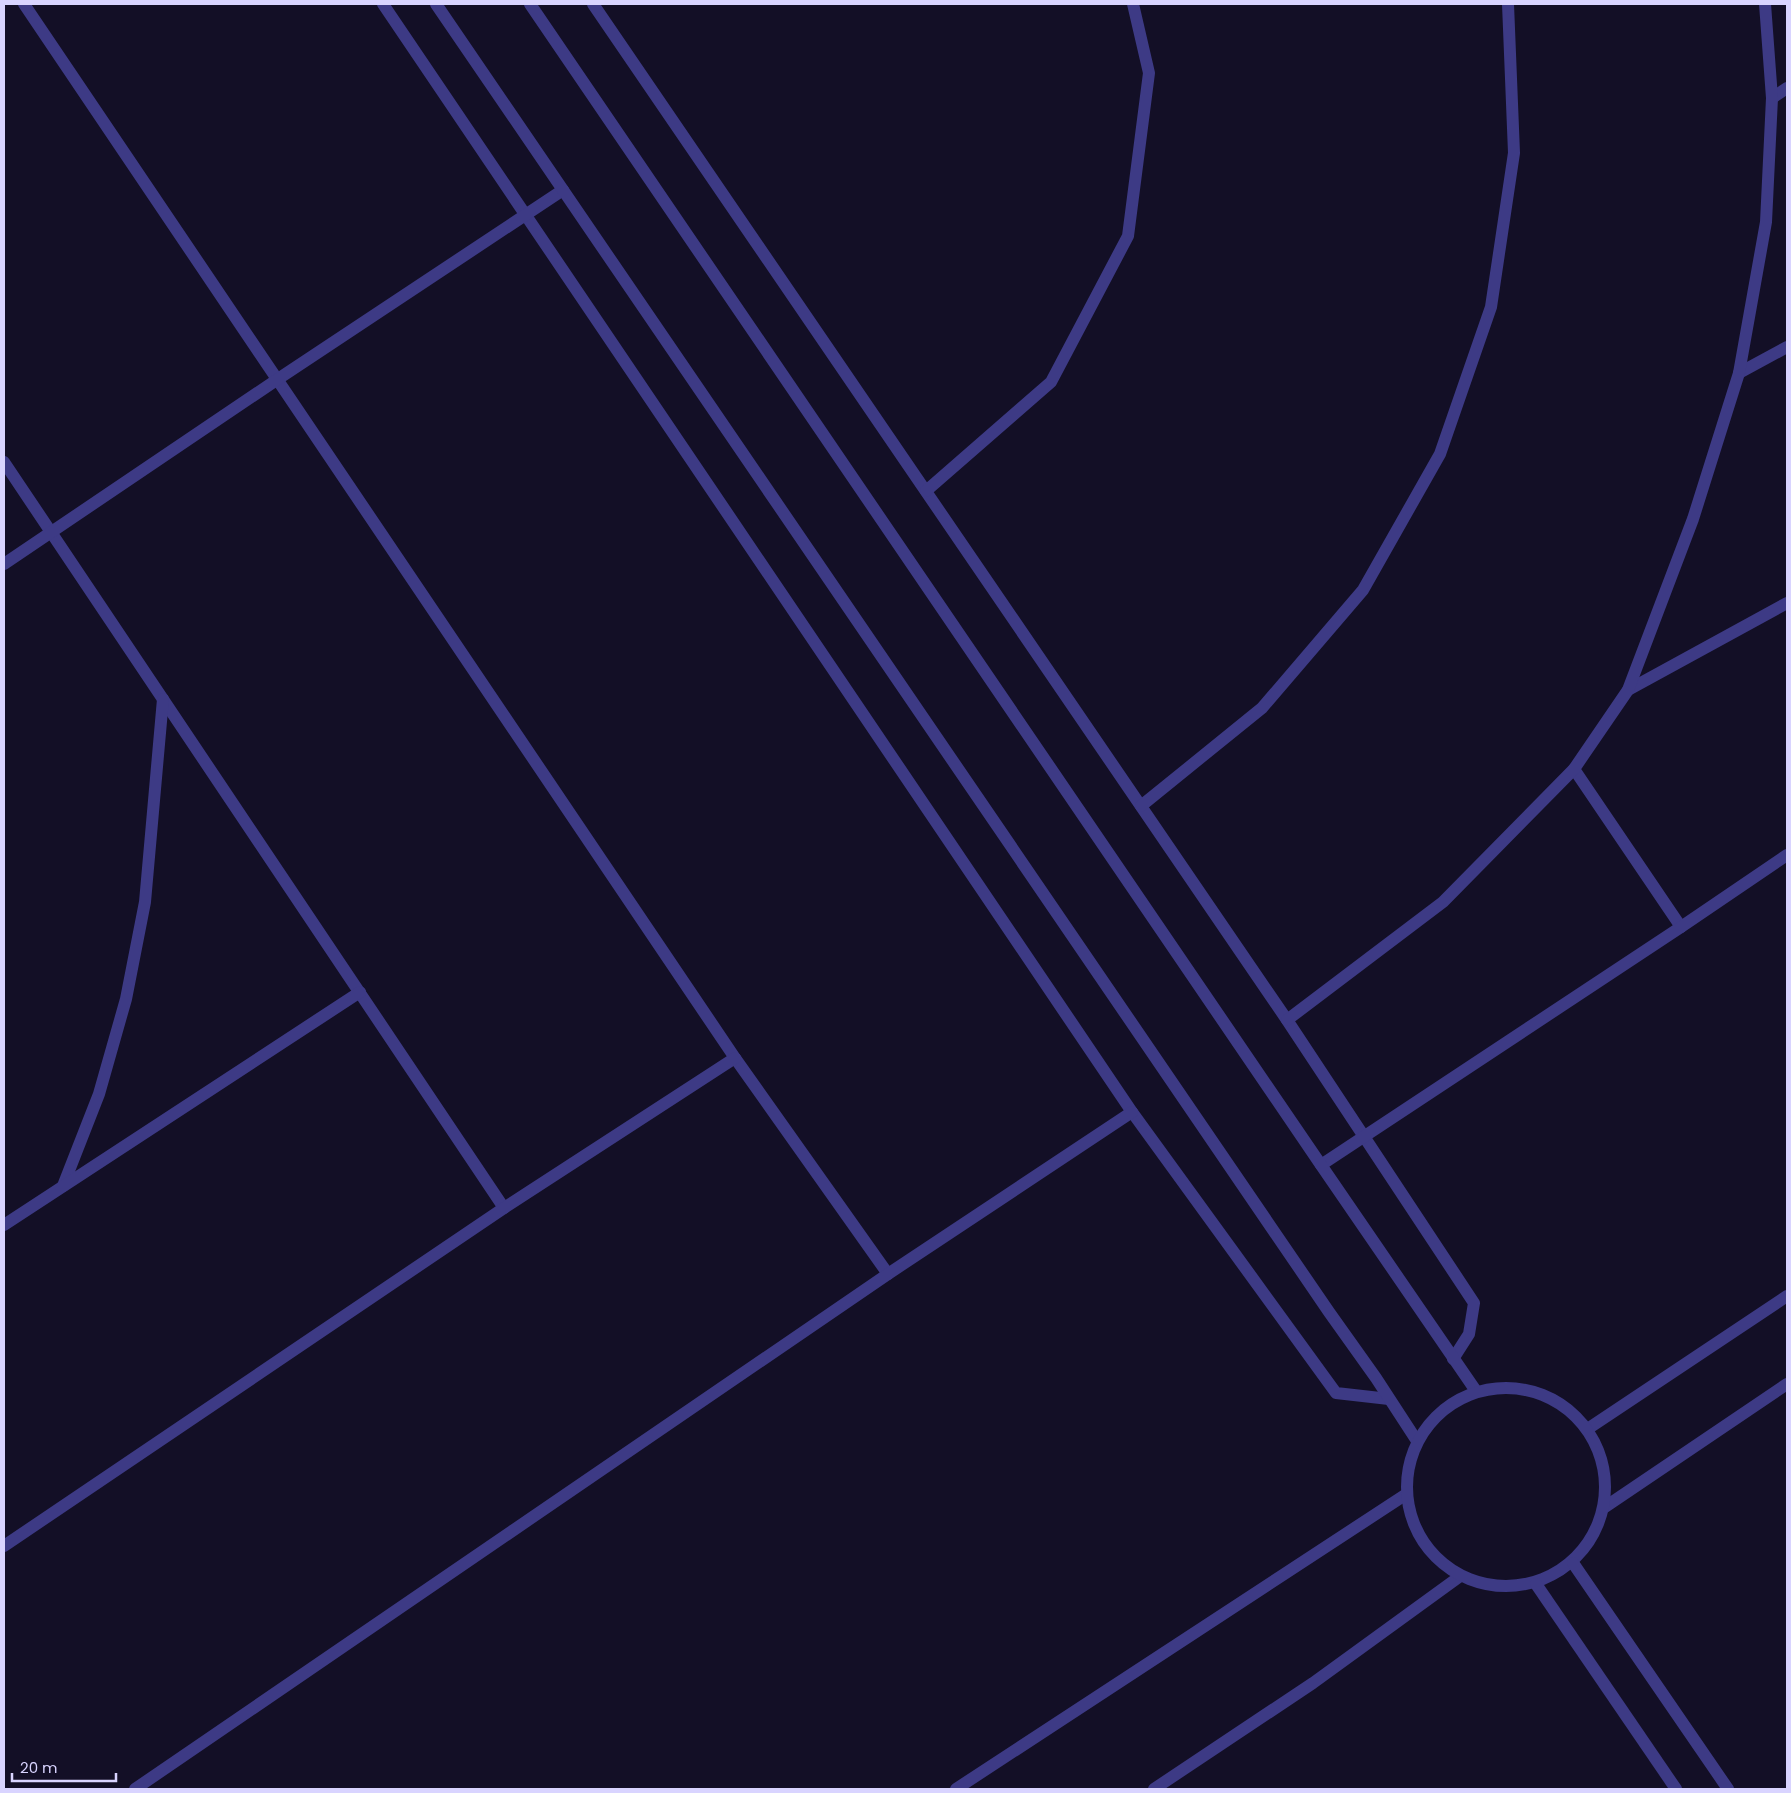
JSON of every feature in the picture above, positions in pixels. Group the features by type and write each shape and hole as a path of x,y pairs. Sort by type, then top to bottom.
{"street":[{"path":"24,4 735,1058 888,1274"},
{"path":"383,4 1132,1112 1336,1393 1389,1399"},
{"path":"436,4 1417,1442"},
{"path":"530,4 1476,1391"},
{"path":"593,4 1287,1020 1474,1303 1469,1334 1453,1359"},
{"path":"926,491 1051,382 1128,236 1149,73 1133,4"},
{"path":"1141,806 1262,708 1363,590 1440,454 1491,306 1514,153 1508,4"},
{"path":"1287,1020 1443,902 1574,769 1628,690 1692,519 1739,373 1766,222 1772,98 1765,4"},
{"path":"1772,98 1787,88"},
{"path":"4,564 563,190"},
{"path":"1739,373 1787,347"},
{"path":"4,462 504,1208"},
{"path":"1628,690 1787,603"},
{"path":"63,1186 99,1094 126,999 145,902 163,698"},
{"path":"1574,769 1681,927"},
{"path":"1321,1165 1787,855"},
{"path":"4,1225 360,992"},
{"path":"4,1546 504,1208 735,1058"},
{"path":"135,1789 888,1274 1132,1112"},
{"path":"1589,1428 1787,1296"},
{"path":"1605,1507 1605,1466 1589,1428 1558,1400 1518,1387 1476,1391 1441,1410 1417,1442 1405,1495 1414,1528 1432,1556 1458,1577 1497,1588 1536,1584 1573,1563 1605,1507 1787,1384"},
{"path":"956,1789 1405,1495"},
{"path":"1573,1563 1728,1789"},
{"path":"1154,1789 1313,1683 1458,1577"},
{"path":"1536,1584 1676,1789"}]}
